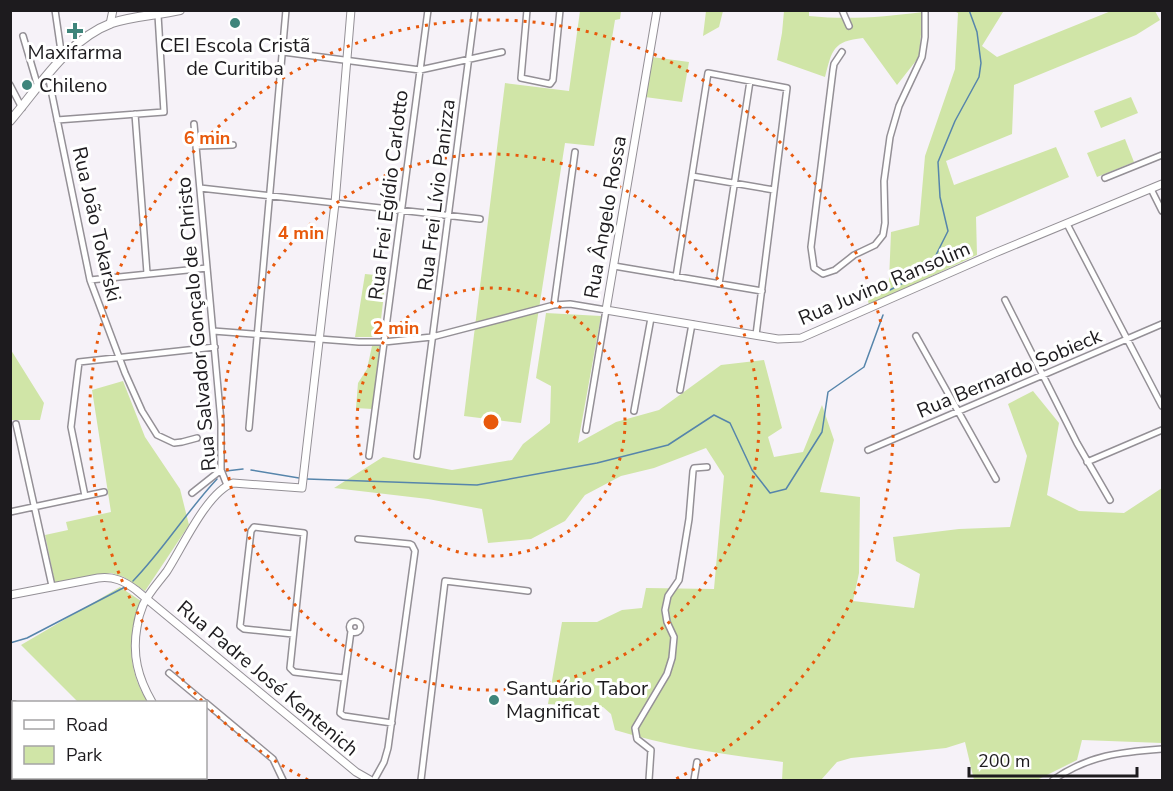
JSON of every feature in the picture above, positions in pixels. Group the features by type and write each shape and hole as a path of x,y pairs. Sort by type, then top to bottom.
{"main road":[{"path":"10,121 62,58 85,38 110,24 180,10"}],"street":[{"path":"55,10 62,58"},
{"path":"110,24 113,10"},
{"path":"249,428 286,10"},
{"path":"152,701 138,672 135,652 139,616 147,598 208,506 227,485 238,483 302,488 334,203 351,10"},
{"name":"Rua Frei Egídio Carlotto","path":"369,456 428,10"},
{"name":"Rua Frei Lívio Panizza","path":"417,456 475,10"},
{"path":"527,10 520,78 550,84 553,80 560,10"},
{"name":"Rua Ângelo Rossa","path":"586,430 657,10"},
{"path":"842,10 849,26"},
{"path":"842,52 833,70 812,236 812,264 818,272 823,274 835,270 854,255 875,245 883,235 885,180 890,137 898,106 922,57 925,10"},
{"path":"57,120 164,112 158,15"},
{"path":"23,36 38,87"},
{"path":"283,52 420,70 502,52"},
{"path":"676,277 708,73 787,88 756,335"},
{"name":"Rua João Tokarski","path":"48,75 90,280 119,358 142,411 158,435 174,443 197,438"},
{"path":"719,284 750,81"},
{"path":"10,85 22,108"},
{"path":"135,114 147,273"},
{"name":"Rua Salvador Gonçalo de Christo","path":"194,124 222,430 221,470 227,485"},
{"path":"196,146 233,145"},
{"path":"554,305 575,152"},
{"path":"1105,178 1162,155"},
{"path":"692,176 774,190"},
{"name":"Rua Juvino Ransolim","path":"606,310 786,339 809,336 1162,184"},
{"path":"200,188 480,219"},
{"path":"1151,189 1162,211"},
{"path":"1066,224 1162,406"},
{"path":"614,266 762,291"},
{"path":"90,280 207,268"},
{"path":"1005,300 1087,462 1110,500"},
{"path":"213,332 384,342 432,338 554,305 570,304 606,310"},
{"path":"634,411 651,318"},
{"path":"680,390 692,324"},
{"name":"Rua Bernardo Sobieck","path":"868,450 1162,324"},
{"path":"916,336 996,479"},
{"path":"85,496 71,428 79,362 214,347"},
{"path":"16,424 51,586"},
{"path":"1087,462 1162,430"},
{"path":"649,780 651,750 637,739 635,728 670,666 674,637 665,616 666,602 679,580 693,471 694,468 707,467"},
{"path":"192,493 221,470"},
{"path":"10,512 104,492"},
{"path":"293,634 244,629 240,626 251,531 254,527 304,533 293,634 289,665 291,671 344,678"},
{"path":"358,539 410,544 414,548 387,755 372,780"},
{"name":"Rua Padre José Kentenich","path":"10,595 111,577 127,584 147,598 356,772 372,780"},
{"path":"421,780 445,581 528,591"},
{"path":"351,631 340,710 342,715 392,723"},
{"path":"169,673 203,701"},
{"path":"207,705 273,759 283,780"},
{"path":"1053,780 1109,754 1162,749"},
{"path":"694,780 697,762"}],"green space":[{"path":"1002,10 1003,12 982,46 997,57 1111,11 1155,11 1160,20 1136,35 1014,85 1012,134 946,161 954,185 1056,147 1069,177 976,217 977,255 869,305 865,289 889,281 891,232 919,225 925,156 955,69 958,13 954,11"},
{"path":"580,11 621,11 620,19 615,20 594,146 565,143 521,423 464,416 505,83 569,91"},
{"path":"706,11 723,11 719,27 703,36"},
{"path":"784,11 809,11 809,16 838,18 880,17 923,12 919,57 897,85 863,38 853,39 835,48 825,77 777,60"},
{"path":"652,57 689,62 682,102 645,97"},
{"path":"1131,97 1138,113 1101,128 1094,111"},
{"path":"1125,139 1134,162 1097,177 1087,153"},
{"path":"365,274 386,276 379,337 355,337"},
{"path":"546,313 601,316 578,443 616,422 659,410 721,365 764,360 782,428 768,437 774,457 803,452 822,405 834,440 820,492 860,497 859,573 853,601 914,608 920,574 896,561 893,537 959,529 1010,527 1027,456 1008,404 1033,391 1059,423 1047,495 1079,511 1124,513 1162,488 1162,743 1082,740 1077,760 1037,780 974,780 965,742 946,748 851,758 837,762 821,780 782,780 783,762 678,746 615,730 611,714 603,707 548,704 562,622 597,622 622,610 642,608 646,588 714,589 724,476 706,448 654,468 621,476 585,495 565,521 531,539 488,543 482,509 428,499 334,488 383,457 452,470 512,460 523,444 550,423 551,386 536,378"},
{"path":"380,345 372,409 356,408 358,383 367,369 372,346"},
{"path":"11,350 44,403 40,420 11,420"},
{"path":"123,381 145,437 180,489 189,525 145,591 124,577 111,573 55,583 45,535 68,530 66,522 111,512 92,390"},
{"path":"120,587 141,601 133,626 131,653 136,678 147,701 77,701 21,645"}],"waterway":[{"path":"890,290 929,269 948,231 940,197 938,162 955,121 979,77 981,63 977,32 969,10"},
{"path":"307,479 477,485 597,463 668,445 714,415 730,423 752,470 770,493 786,489 822,432 828,392 864,367 883,315"},
{"path":"226,471 243,469"},
{"path":"251,470 299,478"},
{"path":"133,581 217,479"},
{"path":"10,643 27,638 125,587"}],"place":[{"name":"CEI Escola Cristã de Curitiba","path":"235,23"},
{"name":"Maxifarma","path":"75,31"},
{"name":"Chileno","path":"27,85"},
{"name":"Santuário Tabor Magnificat","path":"494,700"}]}
